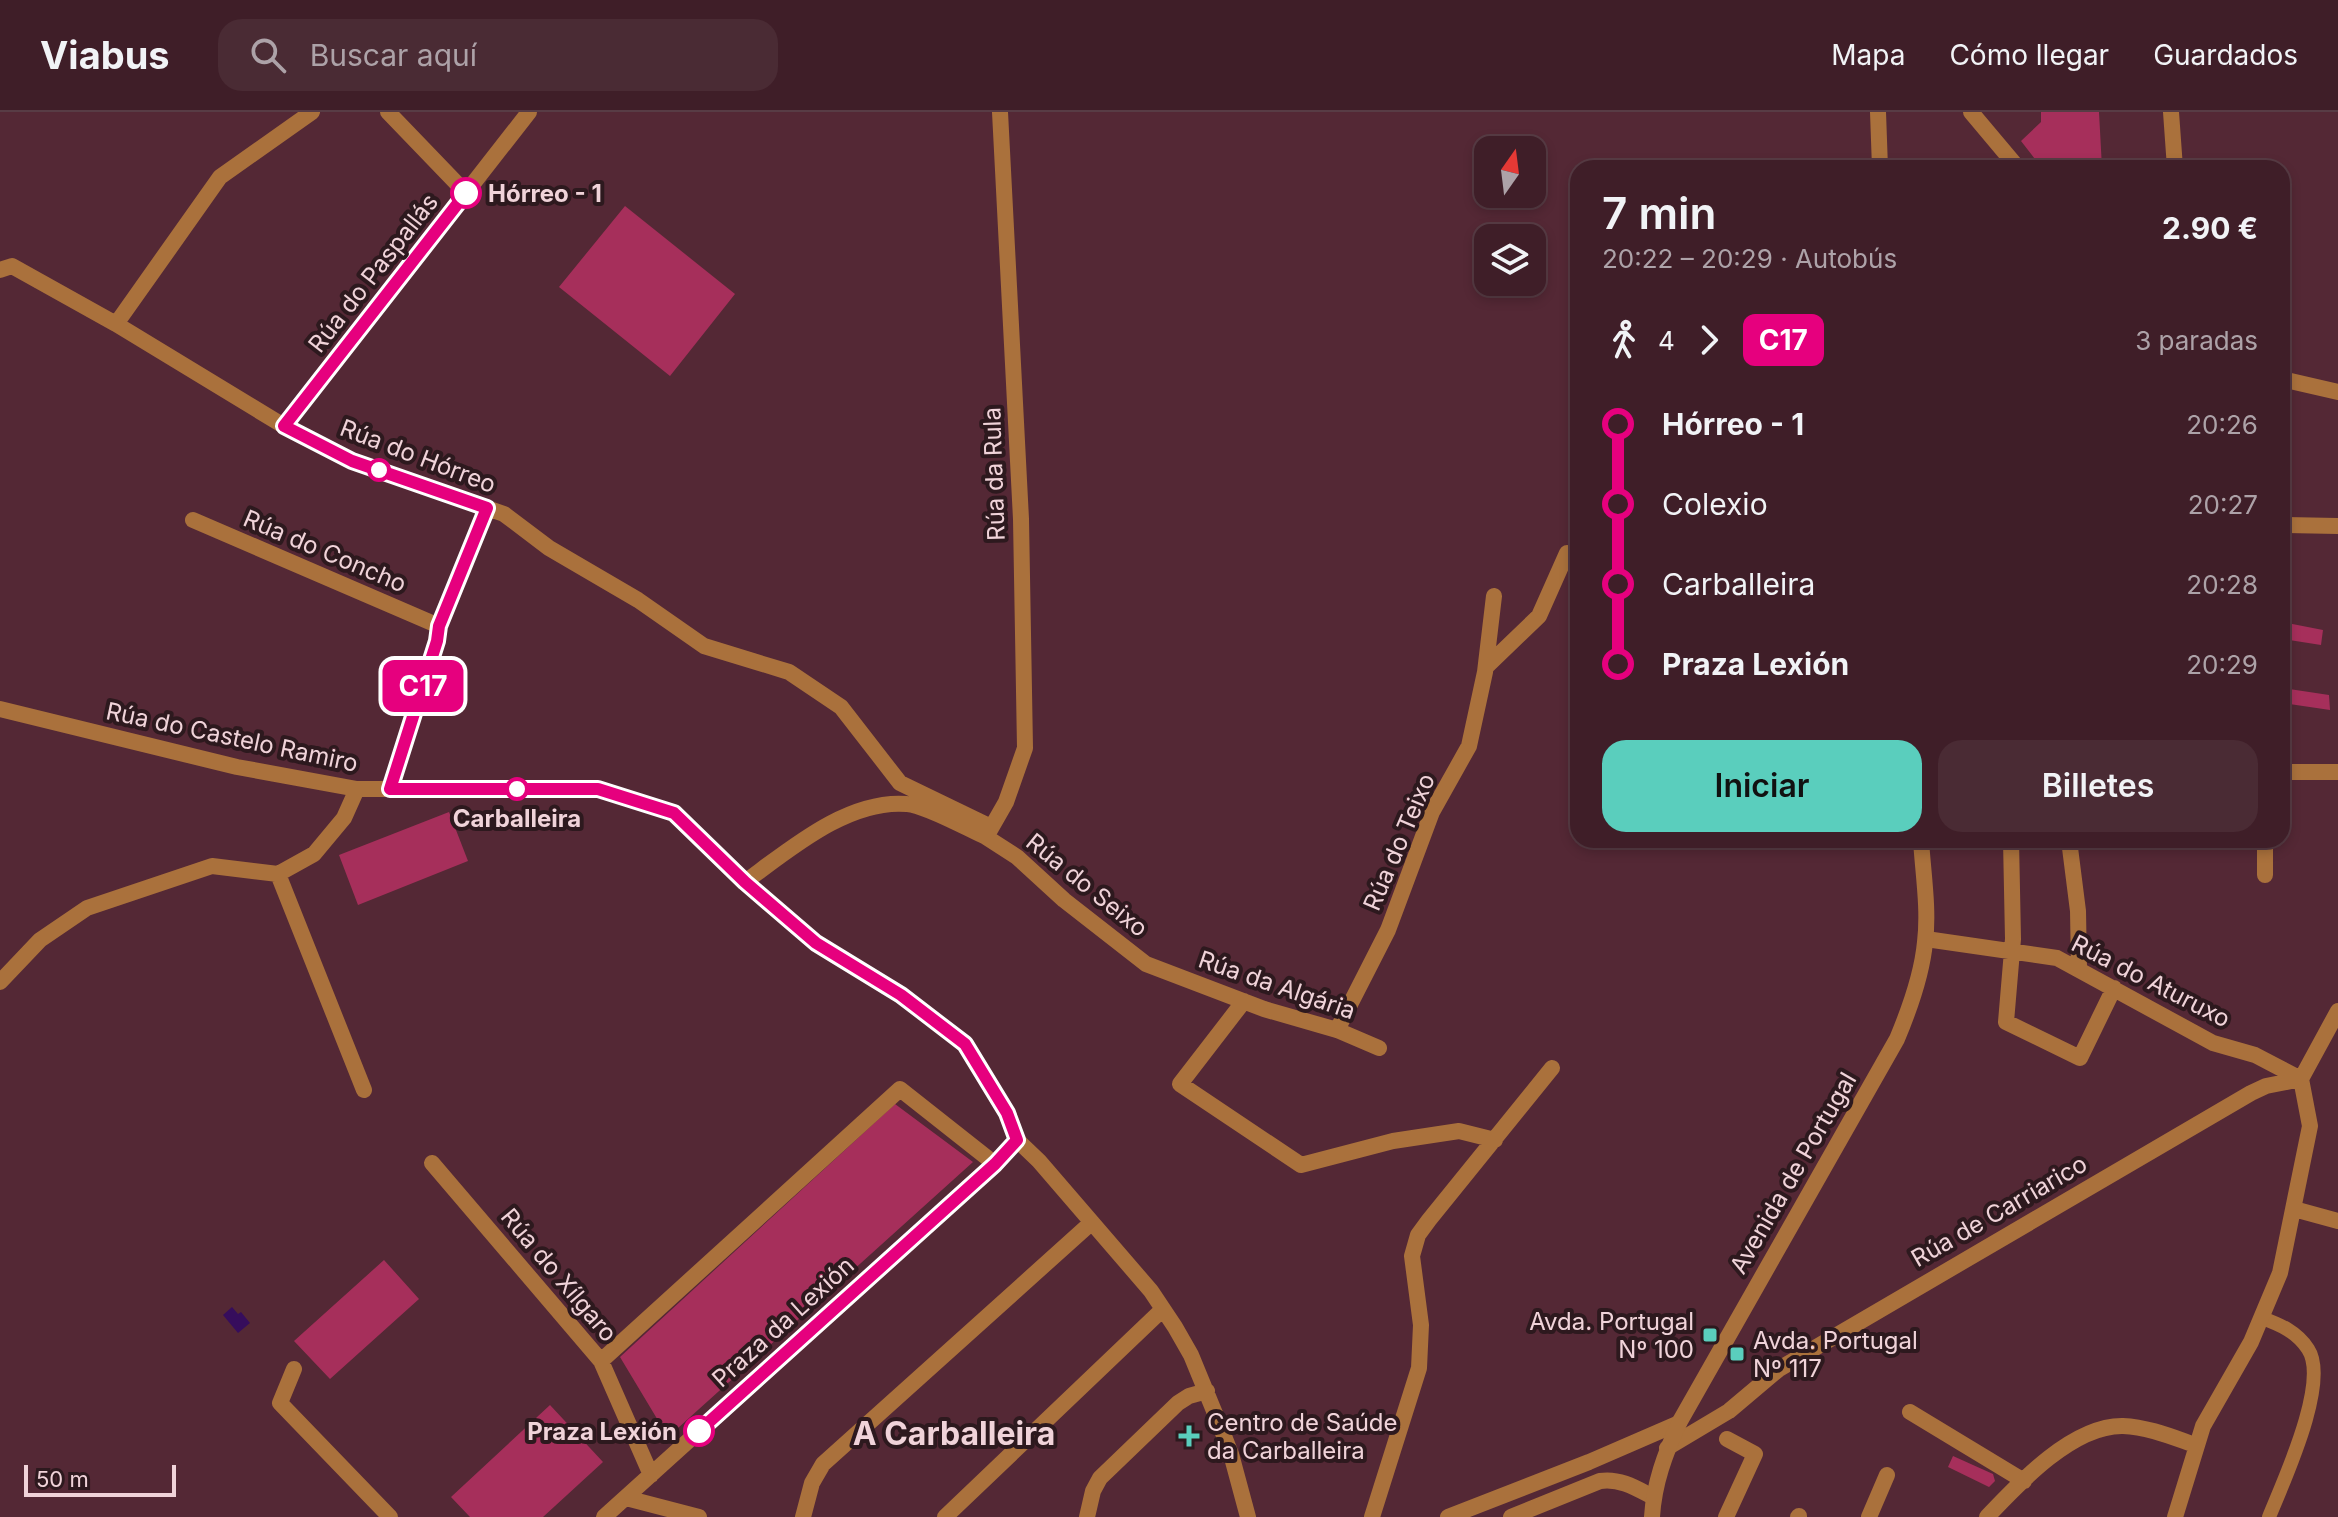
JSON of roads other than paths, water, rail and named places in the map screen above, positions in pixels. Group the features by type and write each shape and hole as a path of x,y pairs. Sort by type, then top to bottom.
{"street":[{"path":"116,324 220,177 312,112"},
{"path":"388,112 466,193"},
{"name":"Rúa do Paspallás","path":"284,426 529,112"},
{"name":"Rúa da Rula","path":"989,832 1006,802 1025,748 1021,519 1000,112"},
{"path":"1878,112 1880,160"},
{"path":"1971,112 2011,160"},
{"path":"2171,112 2174,160"},
{"name":"Rúa do Hórreo","path":"0,270 12,266 116,324 284,426 352,461 504,514 549,548 638,600 704,646 789,672 841,707 900,783 917,792"},
{"path":"2290,381 2338,392"},
{"path":"390,789 437,641 439,626 487,508"},
{"name":"Rúa do Concho","path":"193,520 439,626"},
{"path":"2290,525 2338,526"},
{"path":"1486,667 1539,616 1567,553"},
{"name":"Rúa do Teixo","path":"1337,1030 1388,930 1432,812 1469,746 1486,667 1494,596"},
{"name":"Rúa do Castelo Ramiro","path":"0,709 237,767 357,789 598,789 674,813 745,882 816,943 901,995 965,1044 1007,1113 1017,1140 1039,1161 1151,1291 1191,1355 1231,1454 1248,1517"},
{"path":"2290,772 2338,772"},
{"path":"0,982 40,940 87,908 212,866 278,874 314,854 344,818 357,789"},
{"name":"Rúa do Seixo","path":"917,792 989,832 1064,900 1146,964 1159,968"},
{"name":"Rúa do Seixo","path":"745,882 813,832 871,806 910,804 989,832"},
{"name":"Avenida de Portugal","path":"1652,1517 1653,1497 1667,1448 1679,1423 1897,1039 1913,996 1926,939 1921,848"},
{"path":"2011,848 2013,939 2006,1022 2080,1058 2114,988"},
{"path":"2070,848 2078,911 2076,945 2079,968"},
{"path":"2265,848 2265,875"},
{"path":"278,874 364,1090"},
{"name":"Rúa do Aturuxo","path":"1926,939 2057,958 2213,1043 2255,1055 2301,1079"},
{"path":"2057,958 2070,954 2076,945"},
{"name":"Rúa da Algária","path":"1159,968 1244,1001 1337,1030 1379,1048"},
{"path":"1244,1001 1180,1084 1301,1165 1393,1141 1459,1131 1495,1140"},
{"path":"2175,1517 2203,1426 2233,1377 2280,1273 2310,1126 2301,1079 2338,1011"},
{"path":"1372,1517 1419,1368 1421,1325 1413,1275 1414,1244 1429,1220 1552,1068"},
{"name":"Rúa de Carriarico","path":"1667,1448 1729,1411 1779,1369 2017,1227 2251,1093 2266,1086 2301,1079"},
{"path":"601,1361 900,1089 995,1164"},
{"name":"Praza da Lexión","path":"604,1517 995,1164 1017,1140"},
{"name":"Rúa do Xílgaro","path":"432,1163 601,1361 651,1475"},
{"path":"2294,1209 2338,1221"},
{"path":"803,1517 812,1483 823,1464 1091,1223"},
{"path":"945,1517 1163,1309"},
{"path":"2262,1318 2290,1330 2310,1351 2314,1379 2310,1406 2269,1517"},
{"path":"294,1369 280,1403 390,1517"},
{"path":"1087,1517 1093,1491 1109,1467 1178,1403 1207,1391"},
{"path":"1910,1412 2024,1481"},
{"path":"1448,1517 1679,1423"},
{"path":"1987,1517 2024,1481 2076,1440 2100,1430 2121,1426 2146,1429 2195,1445"},
{"path":"1726,1517 1755,1454 1727,1439"},
{"path":"1869,1517 1887,1475"},
{"path":"1511,1517 1611,1479 1653,1497"},
{"path":"626,1498 699,1517"}],"place":[{"name":"Hórreo - 1","path":"466,193"},
{"name":"Carballeira","path":"517,789"},
{"name":"Avda. Portugal Nº 100","path":"1710,1335"},
{"name":"Avda. Portugal Nº 117","path":"1737,1354"},
{"name":"Praza Lexión","path":"699,1431"},
{"name":"Centro de Saúde da Carballeira","path":"1189,1436"}],"district":[{"name":"A Carballeira","path":"954,1433"}]}
